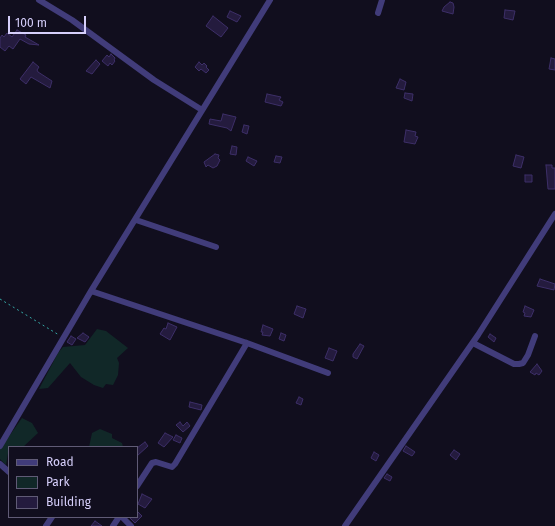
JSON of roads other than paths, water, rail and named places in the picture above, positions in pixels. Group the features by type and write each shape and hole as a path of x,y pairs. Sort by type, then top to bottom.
{"street":[{"path":"39,0 72,20 154,80 202,110"},
{"path":"0,446 63,337 270,0"},
{"path":"378,13 382,0"},
{"path":"345,526 473,342 555,214"},
{"path":"136,220 216,247"},
{"path":"91,291 247,343 328,373"},
{"path":"473,342 501,357 519,364 523,363 528,355 535,336"},
{"path":"138,484 152,463 156,462 172,467 175,464 247,343"},
{"path":"0,464 8,471"},
{"path":"123,518 131,526"}]}
